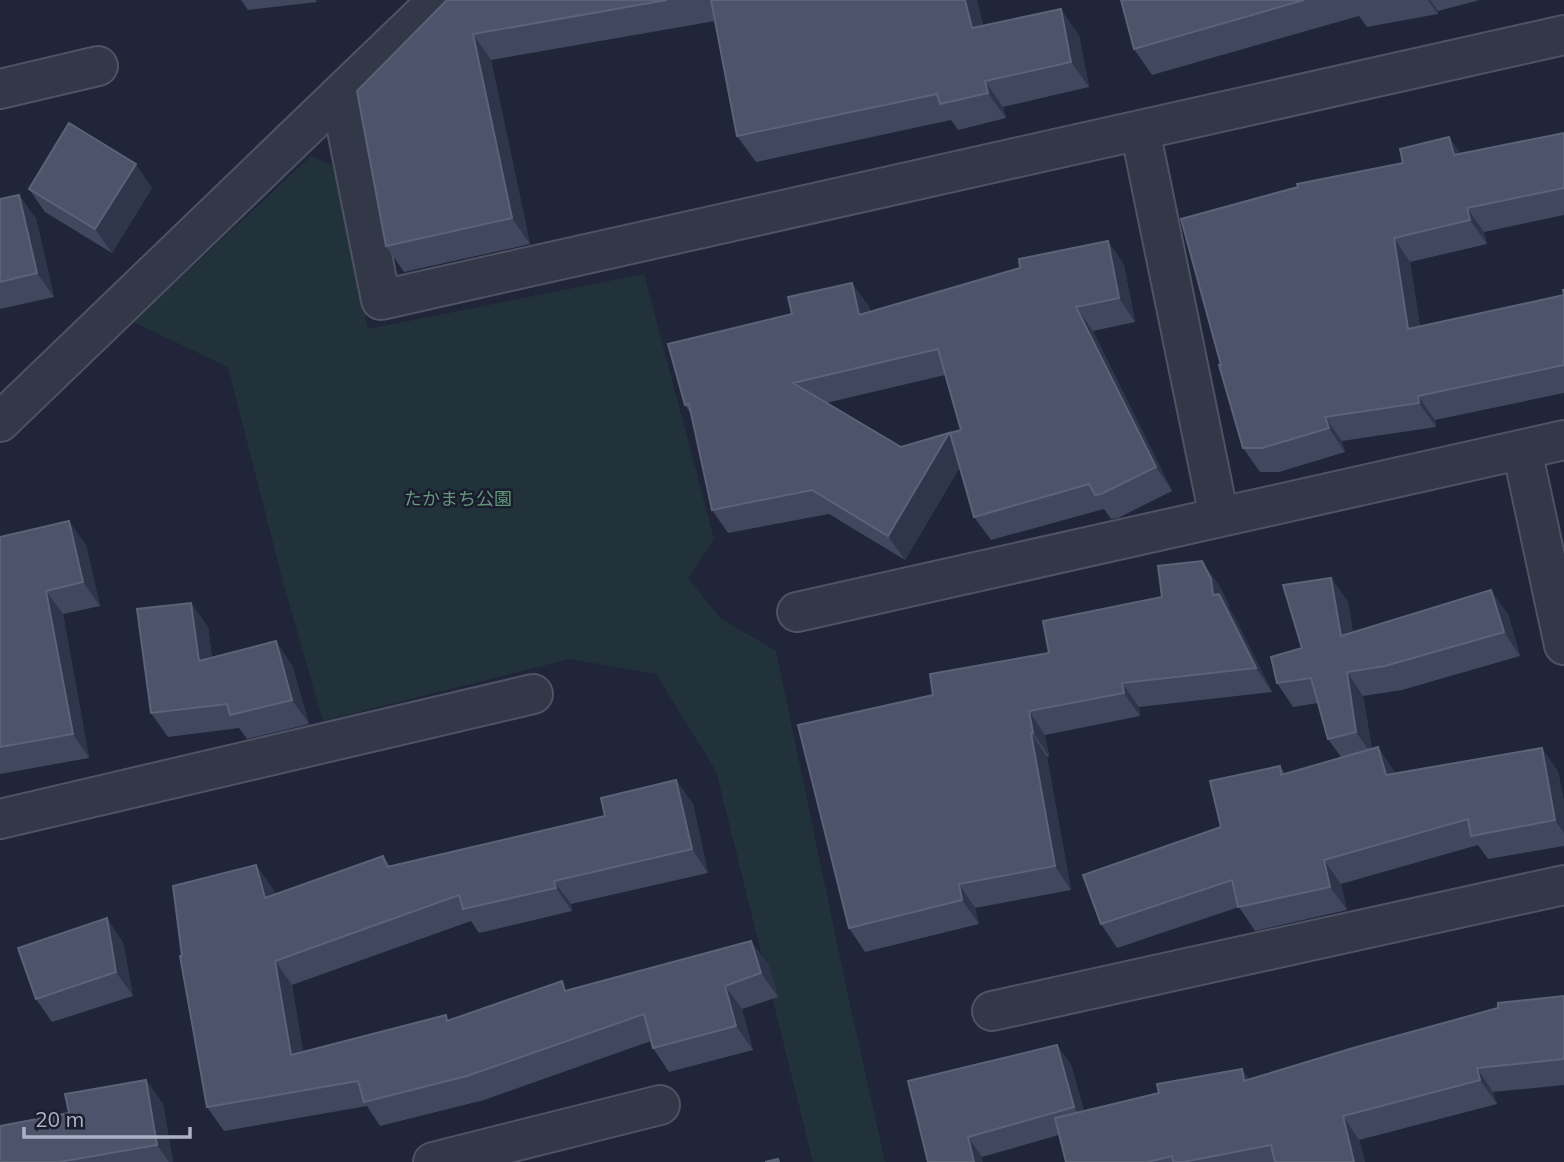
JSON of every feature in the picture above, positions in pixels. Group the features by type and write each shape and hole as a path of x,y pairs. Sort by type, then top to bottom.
{"street":[{"path":"0,422 341,94 431,3"},
{"path":"341,94 381,300 1564,35"},
{"path":"0,89 98,66"},
{"path":"1140,130 1219,517"},
{"path":"797,611 1564,440"},
{"path":"1522,450 1564,645"},
{"path":"0,819 533,694"},
{"path":"992,1011 1564,885"},
{"path":"433,1162 660,1105"}],"green space":[{"name":"たかまち公園","path":"311,156 334,166 368,329 644,274 714,539 688,578 720,618 776,651 885,1162 813,1162 716,771 656,674 570,659 323,721 284,586 228,367 133,322"}],"building":[{"path":"447,0 667,0 473,34 512,218 386,246 357,91"},
{"path":"711,0 965,0 972,28 1061,9 1071,62 985,81 988,93 940,104 937,94 737,136"},
{"path":"1121,0 1304,0 1134,49"},
{"path":"69,123 136,164 95,229 29,189"},
{"path":"1564,133 1564,188 1467,208 1470,220 1394,238 1408,329 1564,295 1564,365 1418,396 1419,403 1325,417 1329,428 1262,448 1243,448 1181,219 1298,187 1297,184 1403,163 1400,149 1449,137 1454,155"},
{"path":"19,195 37,273 0,282 0,199"},
{"path":"1108,241 1119,298 1076,307 1156,467 1101,494 1095,495 1089,484 974,517 950,433 961,430 938,349 793,383 901,447 949,433 888,536 812,490 712,510 689,404 685,405 668,344 792,314 788,297 852,283 859,315 1020,268 1019,259"},
{"path":"69,521 83,582 46,591 73,734 0,747 0,537"},
{"path":"1202,561 1211,579 1213,595 1219,594 1256,668 1122,683 1124,693 1029,711 1055,866 959,884 962,900 849,928 798,725 933,695 930,674 1049,653 1043,621 1162,597 1158,566"},
{"path":"1331,578 1341,636 1491,590 1504,632 1385,666 1347,672 1356,732 1328,739 1311,678 1277,683 1271,657 1302,648 1283,585"},
{"path":"191,603 199,661 276,641 292,700 230,715 227,704 151,713 137,609"},
{"path":"1378,747 1386,775 1542,748 1555,820 1471,836 1468,819 1324,860 1330,887 1238,907 1232,880 1101,924 1083,875 1221,827 1210,781 1280,766 1281,775"},
{"path":"676,780 692,849 554,881 556,888 463,909 459,895 275,961 291,1055 446,1015 447,1021 562,981 565,991 751,941 761,973 725,986 736,1026 653,1048 644,1014 467,1076 364,1102 358,1081 207,1107 180,956 173,886 256,865 265,898 383,856 387,867 605,816 601,798"},
{"path":"107,918 116,972 36,999 18,948"},
{"path":"1564,996 1564,1059 1477,1068 1480,1080 1343,1116 1354,1162 1275,1162 1271,1145 1183,1162 1173,1162 1172,1156 1148,1162 1066,1162 1055,1118 1159,1093 1157,1084 1242,1069 1244,1081 1498,1008 1498,1003"},
{"path":"1057,1045 1074,1107 968,1137 974,1162 928,1162 908,1081"},
{"path":"146,1080 157,1145 59,1162 0,1162 0,1126 69,1113 65,1094"}]}
